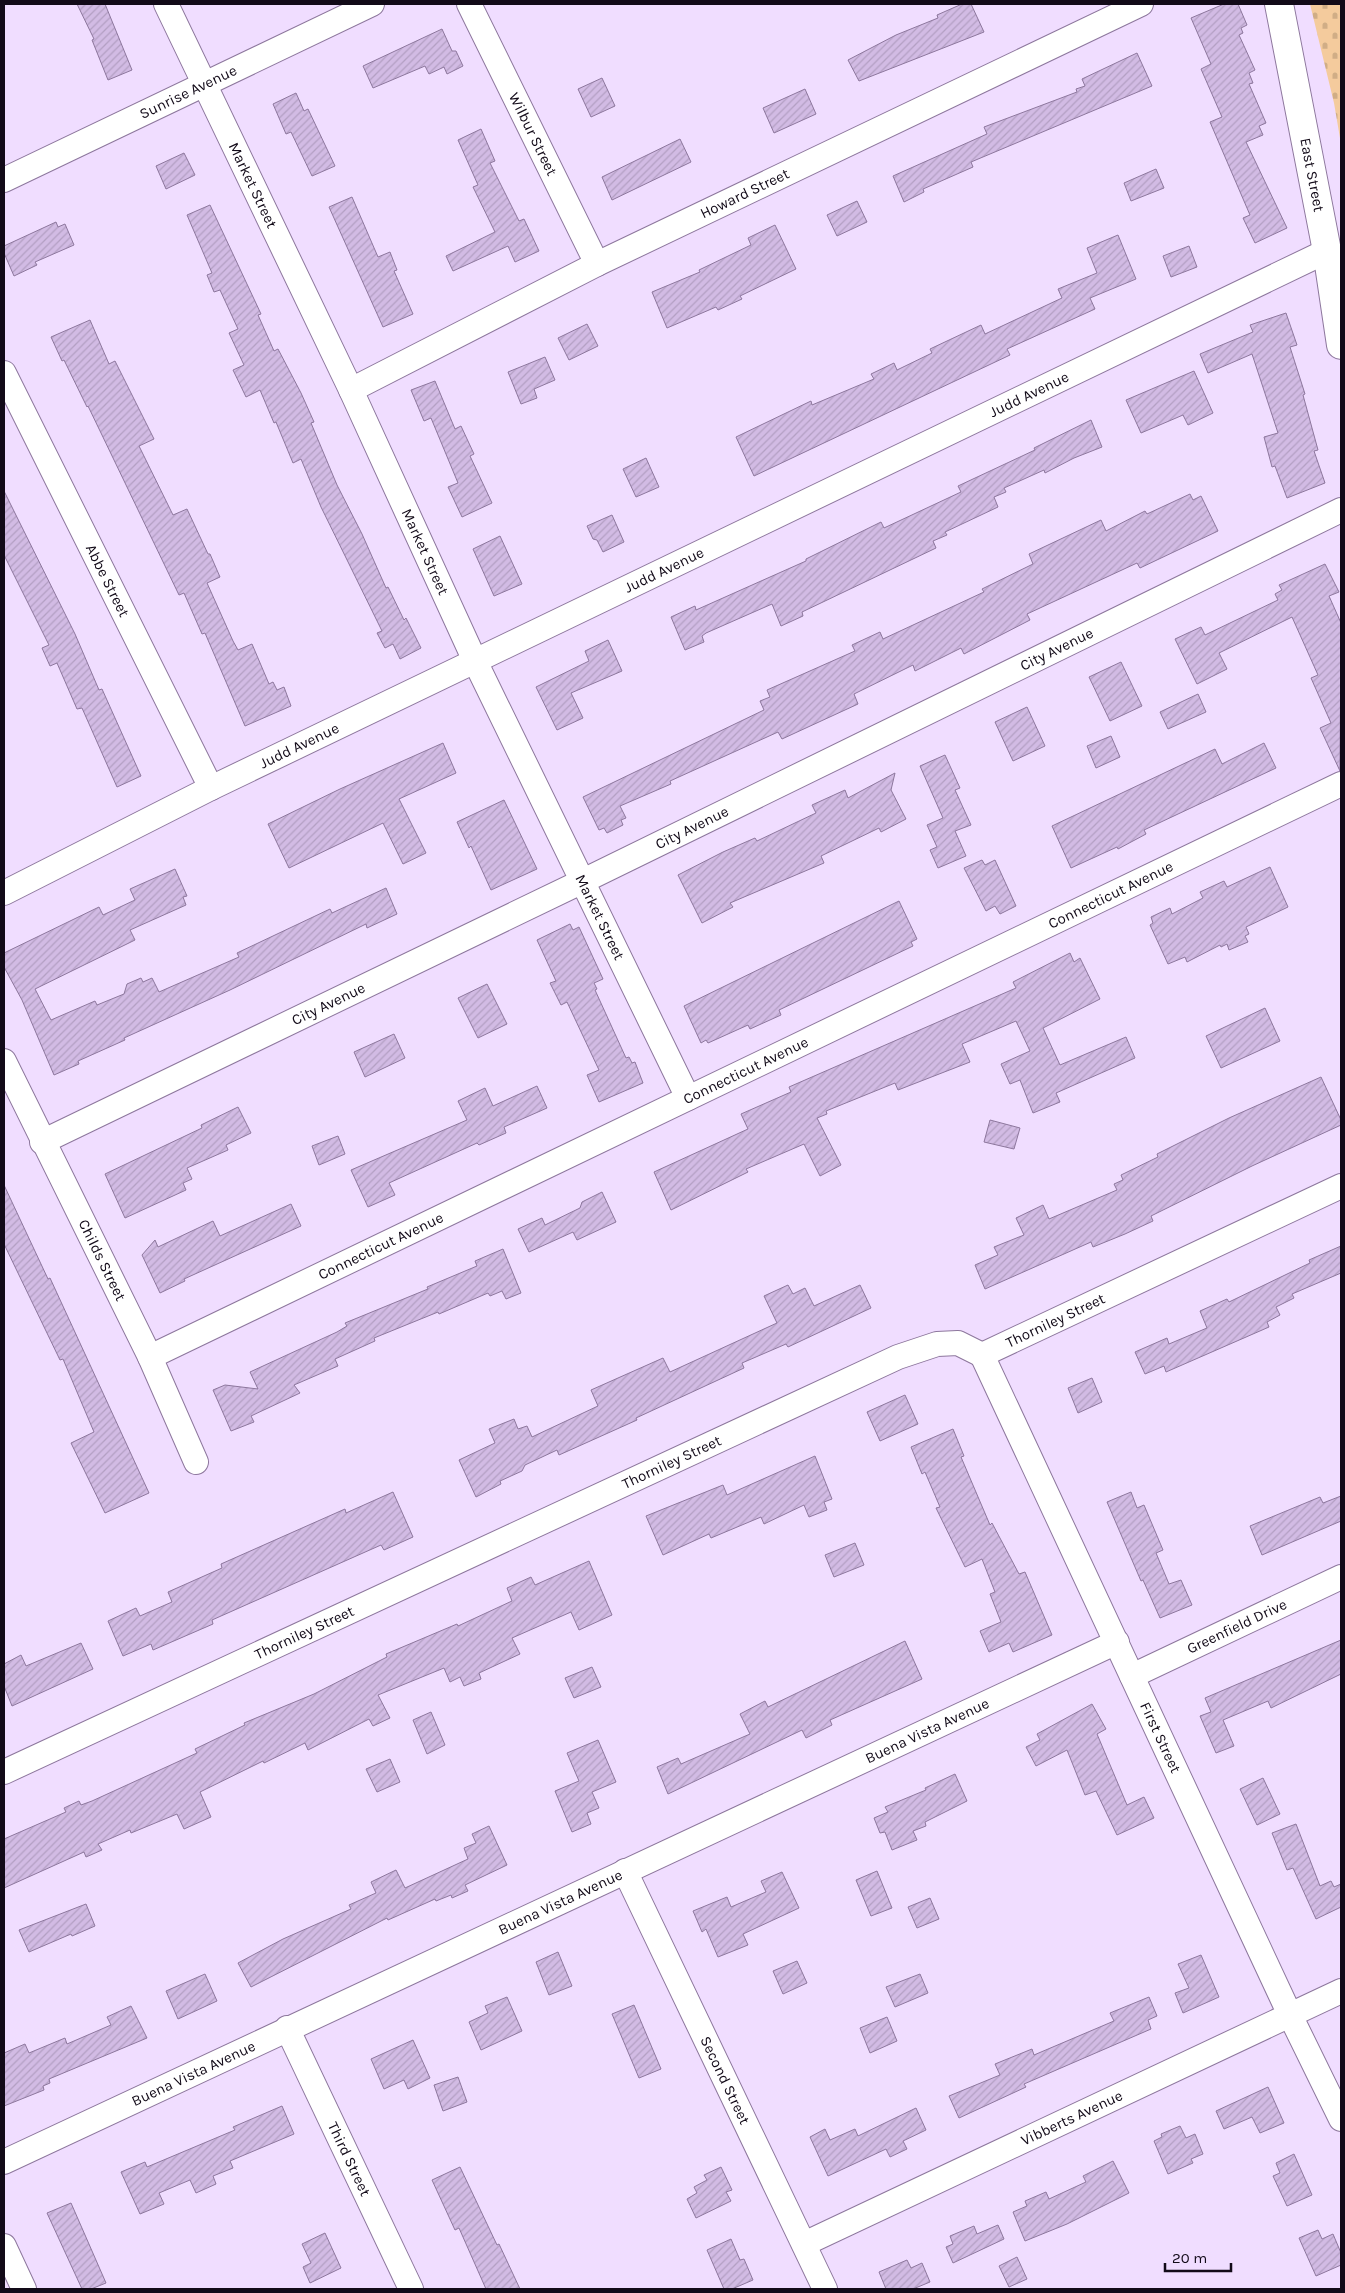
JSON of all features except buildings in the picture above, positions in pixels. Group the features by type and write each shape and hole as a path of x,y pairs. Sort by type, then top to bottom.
{"street":[{"name":"Market Street","path":"166,4 351,390 475,661 688,1098"},
{"name":"Sunrise Avenue","path":"4,180 372,4"},
{"name":"Wilbur Street","path":"469,4 597,264"},
{"name":"Howard Street","path":"351,390 597,264 1141,4"},
{"name":"East Street","path":"1279,4 1327,251 1341,345"},
{"name":"Judd Avenue","path":"4,893 211,788 1327,251"},
{"name":"Abbe Street","path":"4,373 211,788"},
{"name":"City Avenue","path":"42,1142 583,881 1341,510"},
{"name":"Connecticut Avenue","path":"150,1357 1341,784"},
{"name":"Childs Street","path":"4,1061 42,1142 150,1357 196,1462"},
{"name":"Thorniley Street","path":"4,1772 898,1357 938,1344 958,1343 982,1355 1341,1186"},
{"name":"First Street","path":"982,1355 1290,2015 1341,2120"},
{"name":"Greenfield Drive","path":"1132,1676 1341,1577"},
{"name":"Buena Vista Avenue","path":"4,2162 287,2028 1117,1642"},
{"name":"Second Street","path":"625,1871 826,2289"},
{"name":"Vibberts Avenue","path":"804,2244 1341,1991"},
{"name":"Third Street","path":"287,2028 411,2289"},
{"path":"4,2246 24,2289"}],"green space":[{"path":"1310,4 1341,4 1341,144 1334,103"}]}
